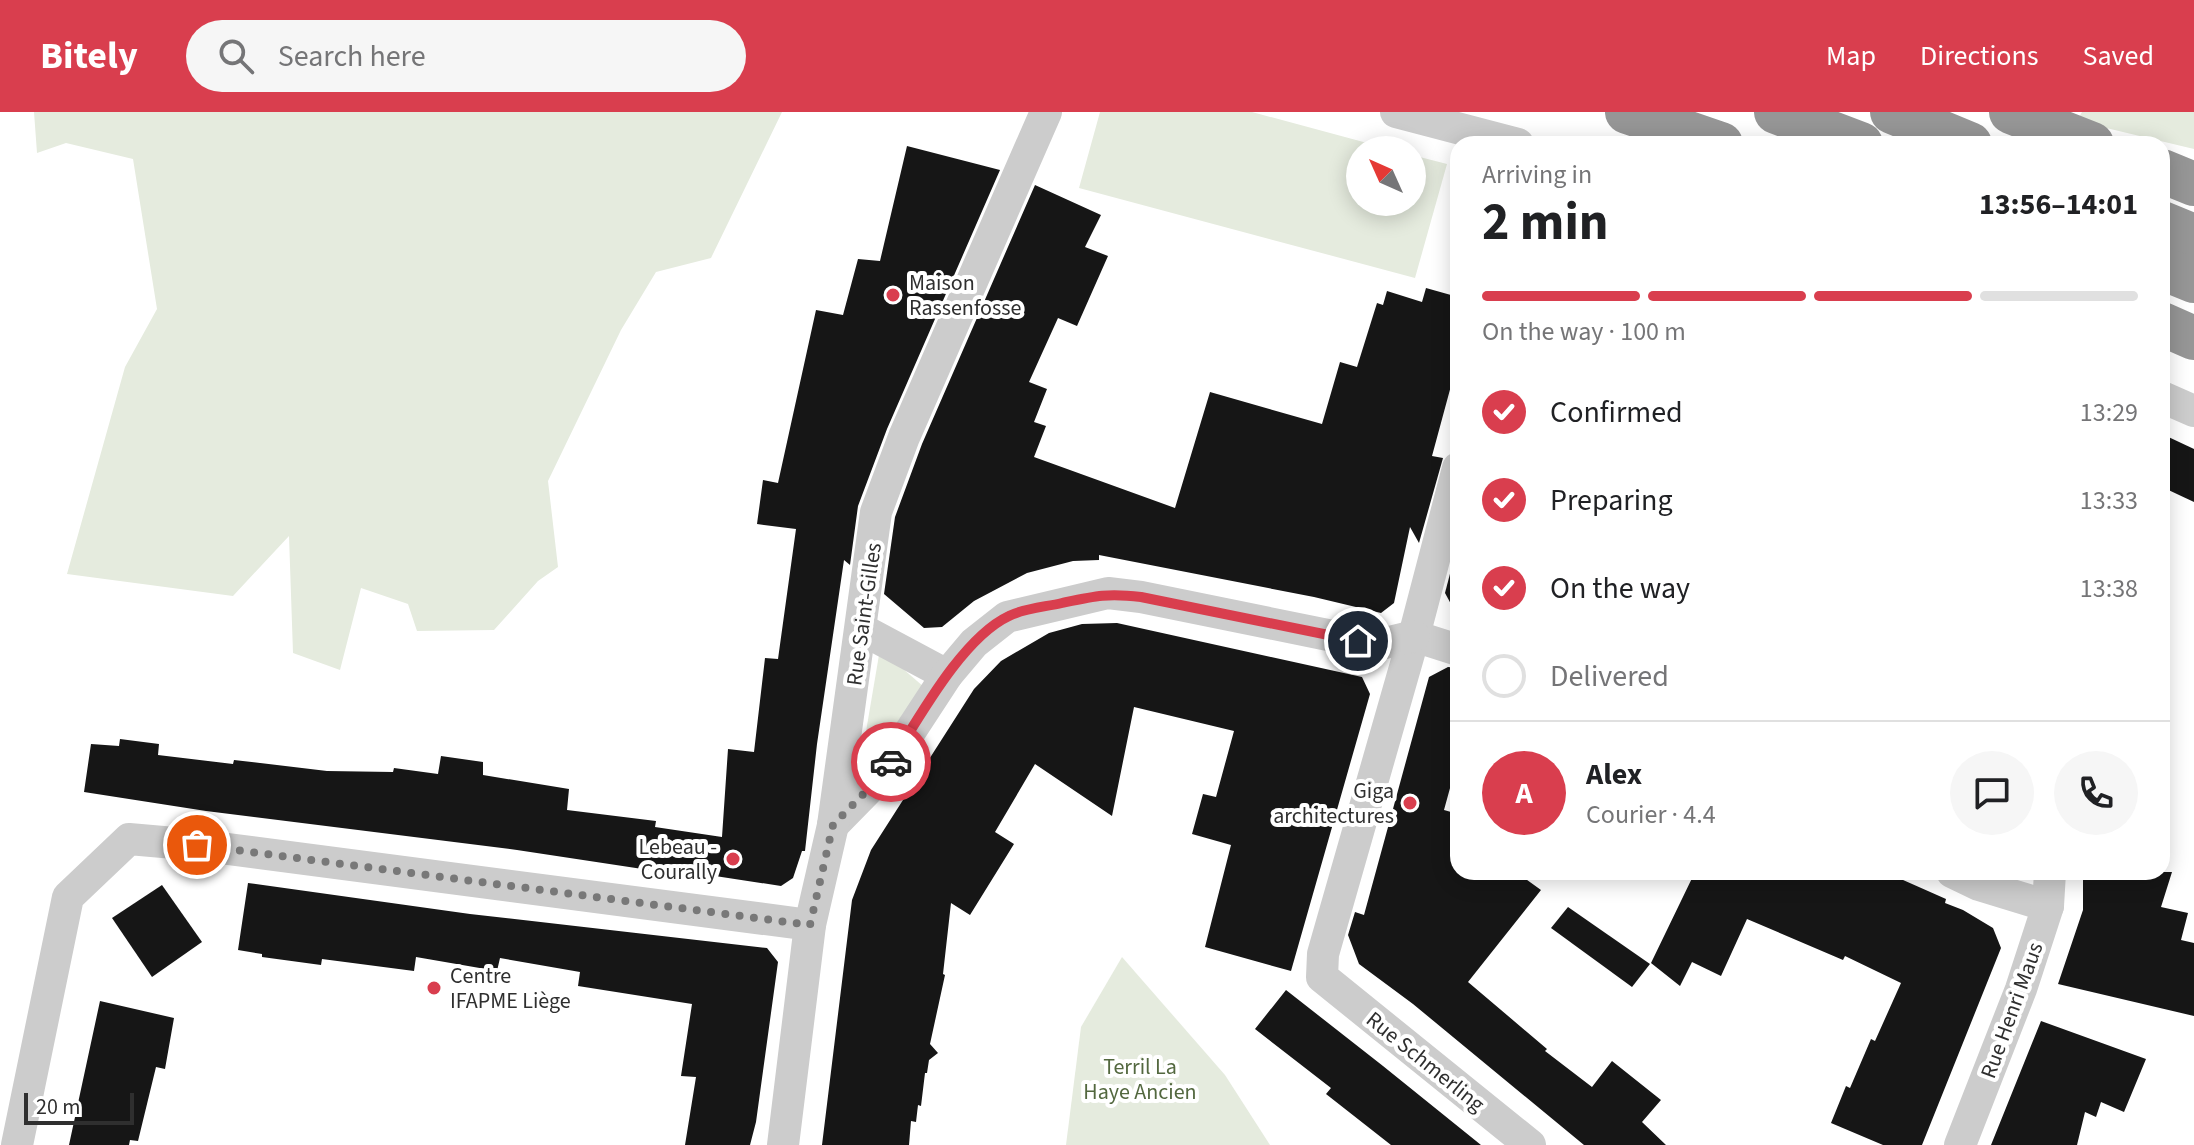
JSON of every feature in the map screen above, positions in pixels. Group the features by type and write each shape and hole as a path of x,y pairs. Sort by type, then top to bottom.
{"highway":[{"path":"1627,112 1698,136"},
{"path":"1776,112 1840,136"},
{"path":"1892,112 1950,136"},
{"path":"2011,112 2072,136"},
{"path":"2170,174 2194,184"},
{"path":"2170,226 2194,236"},
{"path":"2170,271 2194,281"},
{"path":"2170,328 2194,338"}],"street":[{"name":"Rue Saint-Gilles","path":"783,1145 810,925 833,825 876,512 904,437 1046,112"},
{"path":"1396,112 1488,136"},
{"path":"2170,400 2194,411"},
{"path":"1414,636 1450,499"},
{"path":"833,825 881,776 947,675 974,643 1007,617 1108,593 1377,645 1414,636 1450,647"},
{"path":"861,629 947,675"},
{"name":"Rue Schmerling","path":"1414,636 1323,954 1322,977 1530,1145"},
{"path":"17,1145 68,897 129,839 197,845 810,925"},
{"path":"1969,880 2048,906"},
{"name":"Rue Henri Maus","path":"1960,1145 2021,989 2048,906 2050,880"}],"green space":[{"path":"34,112 782,112 711,258 656,272 621,330 548,481 558,567 538,581 494,630 417,631 408,604 361,588 340,670 293,653 289,536 233,596 67,574 125,367 157,309 133,159 66,143 37,153"},
{"path":"1100,112 1252,112 1346,137 1346,216 1426,216 1426,159 1447,164 1415,278 1079,188"},
{"path":"2082,112 2194,112 2194,149 2170,143 2170,136 2140,136 2077,121"},
{"path":"880,649 924,687 874,769 861,761"},
{"name":"Terril La Haye Ancien","path":"1122,957 1225,1075 1270,1145 1066,1145 1081,1027"}],"building":[{"path":"907,146 1000,170 887,429 858,506 850,565 844,560 805,851 802,851 793,878 781,886 650,866 649,870 84,792 91,744 119,746 120,739 159,744 158,755 327,771 393,772 394,768 438,774 441,756 483,762 483,775 569,789 567,810 656,821 655,827 722,837 728,749 754,752 765,658 778,659 796,529 757,524 763,480 778,483 816,310 843,315 858,259 880,261"},
{"path":"1035,185 1101,215 1085,247 1108,256 1077,326 1058,318 1029,382 1047,389 1034,422 1046,426 1034,457 1175,508 1210,392 1322,424 1340,362 1357,367 1377,303 1383,305 1387,291 1422,302 1426,288 1450,295 1450,390 1432,456 1443,458 1419,543 1410,527 1394,603 1381,613 1099,555 1099,560 1073,561 1027,573 974,601 942,627 924,628 884,594 895,517 922,444"},
{"path":"2170,438 2194,449 2194,502 2170,491"},
{"path":"1450,574 1450,602 1445,593"},
{"path":"1117,623 1362,677 1370,694 1291,971 1205,947 1231,845 1192,834 1203,794 1216,797 1234,731 1134,707 1112,816 1035,764 995,832 1014,844 970,915 951,903 945,975 930,1044 938,1053 929,1060 921,1106 918,1105 916,1122 911,1121 909,1145 822,1145 852,900 871,850 974,689 1001,661 1049,633 1082,624"},
{"path":"1450,667 1450,788 1444,810 1450,812 1450,880 1527,880 1541,890 1468,982 1547,1049 1545,1051 1592,1087 1612,1061 1661,1100 1642,1122 1666,1145 1584,1145 1413,1004 1359,964 1348,935 1355,912 1364,915 1429,677"},
{"path":"1691,880 1903,880 1946,899 1945,903 1993,928 2001,948 1922,1145 1883,1145 1831,1123 1846,1086 1850,1088 1871,1039 1875,1041 1901,983 1845,956 1843,960 1747,919 1721,976 1692,962 1680,986 1651,963"},
{"path":"2083,880 2169,880 2161,907 2188,913 2181,940 2194,943 2194,1016 2058,984 2083,910"},
{"path":"248,883 470,914 767,948 778,962 756,1122 750,1145 685,1145 696,1077 681,1076 692,1004 578,986 580,972 500,958 497,971 416,957 414,971 322,959 321,965 262,957 262,954 238,950"},
{"path":"162,885 202,942 152,977 112,918"},
{"path":"1568,907 1650,964 1632,987 1551,928"},
{"path":"1286,990 1481,1145 1391,1145 1326,1094 1331,1088 1255,1029"},
{"path":"100,1001 174,1018 165,1069 156,1067 138,1141 130,1140 129,1145 69,1145"},
{"path":"2041,1021 2146,1059 2124,1112 2101,1102 2096,1117 2085,1112 2077,1145 1991,1145"}],"way so far":[{"path":"197,845 810,925 833,825 891,762"}],"place":[{"name":"Maison Rassenfosse","path":"893,295"},
{"name":"Giga architectures","path":"1410,803"},
{"name":"Lebeau - Courally","path":"733,859"},
{"name":"Centre IFAPME Liège","path":"434,988"}],"route":[{"path":"891,762 947,675 974,643 1007,617 1029,610 1108,593 1358,641"}]}
